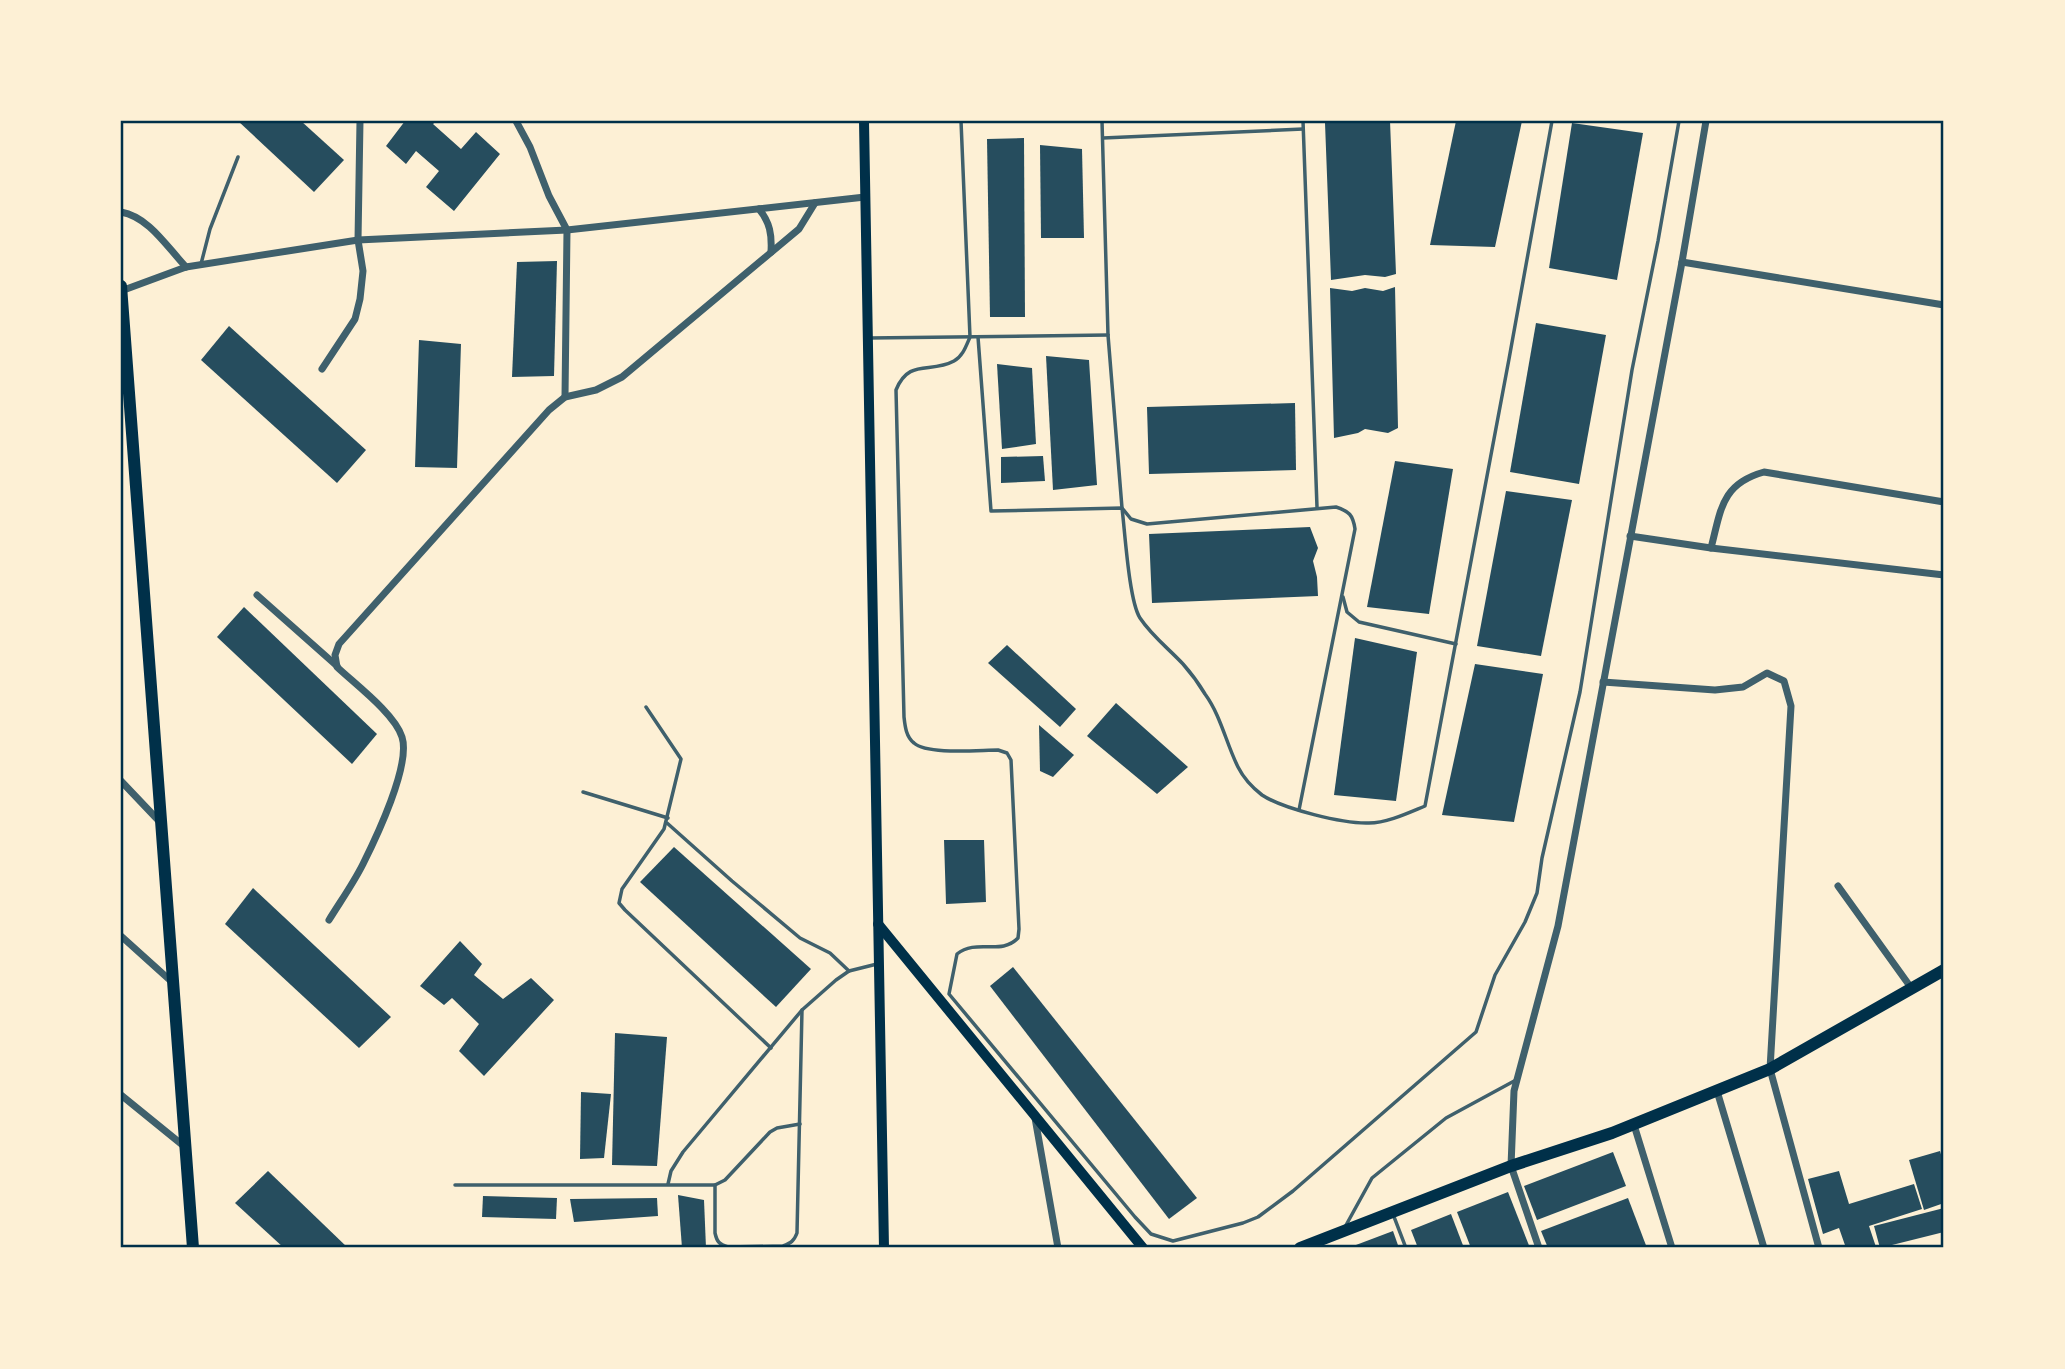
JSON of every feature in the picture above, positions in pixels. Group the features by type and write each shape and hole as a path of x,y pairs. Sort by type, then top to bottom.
{"main road":[{"path":"864,121 884,1248"},
{"path":"121,288 123,345 193,1248"},
{"path":"878,924 1143,1248"},
{"path":"1300,1248 1511,1166 1634,1125 1770,1069 1944,970"}],"street":[{"path":"322,369 355,319 360,299 363,271 358,240 360,121"},
{"path":"516,121 567,230 565,397"},
{"path":"1539,1248 1511,1166 1514,1091 1558,926 1706,121"},
{"path":"121,288 186,267 358,240 567,230 865,197"},
{"path":"337,667 334,655 339,644 549,410 565,397 596,390 622,377 799,229 815,203"},
{"path":"759,209 769,225 771,252"},
{"path":"121,212 145,222 186,267"},
{"path":"1682,262 1944,305"},
{"path":"1711,548 1724,501 1735,485 1749,476 1765,472 1944,502"},
{"path":"1630,536 1944,575"},
{"path":"257,595 393,719 402,737 404,755 399,776 363,864 329,920"},
{"path":"1603,682 1715,690 1744,687 1767,673 1784,681 1791,706 1770,1069 1818,1248"},
{"path":"121,781 161,823"},
{"path":"1838,886 1912,989"},
{"path":"121,936 173,983"},
{"path":"1717,1091 1764,1248"},
{"path":"121,1095 185,1147"},
{"path":"1035,1116 1058,1248"},
{"path":"1634,1125 1672,1248"}],"lane":[{"path":"961,121 970,337 962,354 954,361 908,372 896,390 904,717 906,732 912,742 920,747 998,750 1007,753 1011,760 1018,938 1012,944 1002,947 974,946 957,954 949,994 1151,1234 1172,1241 1258,1217 1293,1191 1476,1032 1495,975 1531,908 1536,893 1580,692 1632,370 1679,121"},
{"path":"1102,121 1108,335 1122,508 1132,592 1138,615 1159,643 1183,664 1207,696 1224,729 1238,767 1253,787 1264,796 1299,810 1371,824 1425,806 1552,121"},
{"path":"1303,121 1317,508"},
{"path":"1103,138 1303,129"},
{"path":"201,265 210,229 239,157"},
{"path":"867,338 1108,335"},
{"path":"978,337 991,511 1122,508"},
{"path":"1122,508 1131,519 1147,524 1336,506 1348,511 1354,519 1355,529 1343,595 1299,810"},
{"path":"1343,595 1347,612 1359,622 1455,644"},
{"path":"646,707 681,759 664,829 622,889 619,903 771,1048"},
{"path":"583,792 667,820 732,881 800,938 830,953 849,971"},
{"path":"668,1185 671,1171 682,1153 802,1010 849,971 879,963"},
{"path":"715,1185 715,1233 716,1241 721,1247 783,1246 794,1240 797,1233 802,1010"},
{"path":"1343,1232 1372,1178 1446,1118 1518,1079"},
{"path":"455,1185 715,1185 724,1180 770,1132 800,1124"},
{"path":"1392,1212 1406,1248"}],"building":[{"path":"238,121 301,121 344,160 314,192"},
{"path":"405,121 436,121 433,124 461,149 476,132 500,154 454,211 426,187 439,171 416,151 406,164 386,146"},
{"path":"1390,121 1396,274 1331,280 1325,123"},
{"path":"1456,121 1522,121 1495,247 1430,245"},
{"path":"1572,123 1643,133 1617,280 1549,268"},
{"path":"1024,138 1025,317 990,317 987,139"},
{"path":"1040,145 1082,149 1084,238 1041,238"},
{"path":"557,261 554,376 512,377 517,262"},
{"path":"1395,287 1398,428 1388,433 1365,429 1334,438 1330,288 1383,291"},
{"path":"1536,323 1606,335 1579,484 1510,472"},
{"path":"229,326 366,450 337,483 201,360"},
{"path":"419,340 461,344 457,468 415,467"},
{"path":"1046,356 1089,360 1097,485 1053,490"},
{"path":"997,364 1032,368 1036,444 1002,449"},
{"path":"1295,403 1296,470 1149,474 1147,407"},
{"path":"1043,456 1045,481 1001,483 1001,457"},
{"path":"1395,461 1453,469 1429,614 1367,607"},
{"path":"1506,491 1572,500 1541,656 1477,646"},
{"path":"1310,527 1318,548 1313,561 1318,596 1152,603 1149,534"},
{"path":"244,607 377,734 352,764 217,637"},
{"path":"1355,638 1417,652 1396,801 1334,795"},
{"path":"1007,645 1076,709 1060,727 988,663"},
{"path":"1475,664 1543,674 1514,822 1442,815"},
{"path":"1116,703 1188,767 1157,794 1087,736"},
{"path":"1039,725 1074,755 1053,777 1040,771"},
{"path":"944,840 984,840 986,902 946,904"},
{"path":"674,847 811,969 776,1007 640,882"},
{"path":"253,888 391,1017 359,1048 225,924"},
{"path":"460,941 482,964 474,975 503,999 531,978 554,1000 484,1076 459,1051 479,1024 452,998 444,1005 420,986"},
{"path":"1013,967 1197,1198 1169,1219 990,986"},
{"path":"615,1033 667,1037 657,1166 612,1165"},
{"path":"581,1092 611,1094 604,1158 580,1159"},
{"path":"1940,1151 1944,1165 1944,1203 1924,1210 1909,1160"},
{"path":"1613,1152 1626,1186 1537,1220 1524,1186"},
{"path":"268,1171 348,1248 284,1248 235,1203"},
{"path":"1839,1171 1849,1204 1914,1184 1922,1209 1869,1226 1876,1247 1846,1248 1839,1228 1823,1234 1808,1179"},
{"path":"1508,1192 1530,1248 1471,1248 1457,1212"},
{"path":"678,1195 704,1200 706,1248 682,1248"},
{"path":"483,1196 557,1198 556,1219 482,1217"},
{"path":"657,1198 658,1216 574,1222 570,1199"},
{"path":"1628,1198 1647,1248 1548,1248 1541,1231"},
{"path":"1944,1208 1944,1232 1880,1248 1874,1226"},
{"path":"1451,1214 1464,1248 1418,1248 1411,1230"},
{"path":"1393,1231 1399,1248 1348,1248"}]}
